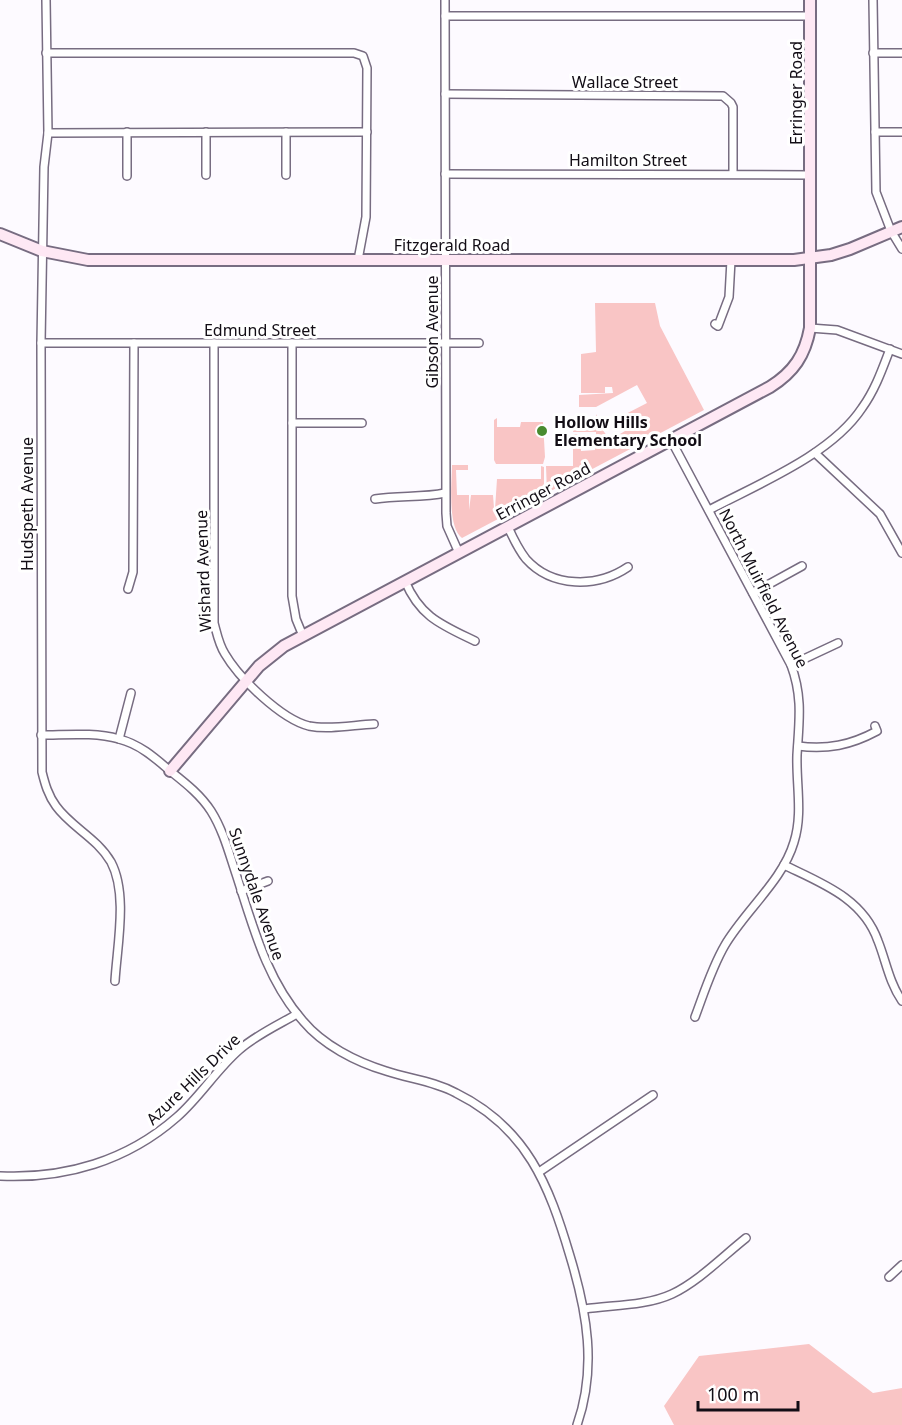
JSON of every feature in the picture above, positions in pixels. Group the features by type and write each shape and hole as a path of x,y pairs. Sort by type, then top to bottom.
{"main road":[{"name":"Erringer Road","path":"170,771 246,680 270,656 303,636 783,379 794,369 802,356 810,328 810,0"},
{"name":"Fitzgerald Road","path":"0,234 42,251 88,260 731,260 810,258 850,249 902,227"}],"street":[{"name":"Hudspeth Avenue","path":"46,0 48,132 44,167 41,343 42,772 50,797 63,814 102,850 117,877 120,900 115,981"},
{"name":"Gibson Avenue","path":"445,0 445,493 447,526 459,552"},
{"path":"873,0 876,192 880,208 902,249"},
{"path":"445,16 811,16"},
{"path":"46,53 354,53 363,56 367,68 366,217 358,260"},
{"path":"873,53 902,53"},
{"name":"Wallace Street","path":"445,94 723,96 733,107 733,174"},
{"path":"48,132 367,132"},
{"path":"127,132 127,176"},
{"path":"206,132 206,175"},
{"path":"286,132 286,176"},
{"path":"875,132 902,132"},
{"name":"Hamilton Street","path":"445,174 811,175"},
{"path":"715,324 718,326 729,297 731,260"},
{"path":"810,328 837,330 902,354"},
{"name":"Edmund Street","path":"41,343 479,343"},
{"path":"128,589 133,572 134,343"},
{"name":"Wishard Avenue","path":"214,343 214,623 218,640 224,653 246,680 279,711 298,722 319,727 374,724"},
{"path":"292,343 292,596 296,619 303,636"},
{"path":"709,510 815,453 840,434 861,410 876,384 890,349"},
{"path":"292,423 362,423"},
{"name":"North Muirfield Avenue","path":"671,440 791,665 800,697 796,776 799,807 797,830 790,853 784,865 725,945 695,1017"},
{"path":"815,453 880,514 902,553"},
{"path":"375,499 420,497 445,493"},
{"path":"508,527 516,545 527,559 542,572 558,579 576,583 594,582 611,577 628,567"},
{"path":"753,593 802,566"},
{"path":"405,581 416,602 429,617 442,626 475,641"},
{"path":"791,665 838,643"},
{"path":"119,738 131,693"},
{"path":"798,746 822,748 846,744 877,731 875,726"},
{"name":"Sunnydale Avenue","path":"41,735 101,735 119,738 143,750 170,771 199,796 218,823 263,955 272,976 297,1014 323,1040 365,1064 434,1083 476,1104 512,1134 539,1172 559,1219 585,1309 589,1354 588,1377 577,1425"},
{"path":"784,865 838,892 858,908 873,928 891,982 902,1001"},
{"path":"242,891 268,881"},
{"name":"Azure Hills Drive","path":"0,1176 35,1177 67,1173 101,1163 131,1150 154,1136 177,1117 241,1049 297,1014"},
{"path":"539,1172 653,1095"},
{"path":"585,1309 650,1300 671,1294 689,1284 746,1238"},
{"path":"890,1277 902,1265"}],"shaded area":[{"path":"595,303 655,303 660,326 704,410 547,493 546,466 573,466 573,445 581,445 581,451 595,450 595,443 573,443 573,434 581,434 582,440 596,439 596,432 573,432 575,423 581,423 581,428 596,428 596,414 602,429 610,440 625,431 618,418 647,403 637,385 596,407 579,407 579,395 613,393 612,387 605,387 605,393 581,393 581,354 596,352"},
{"path":"497,418 497,427 520,427 521,422 543,422 545,457 543,464 496,464 494,460 494,420"},
{"path":"452,465 468,465 468,470 456,470 457,495 469,495 469,510 471,495 493,495 498,519 462,538 457,532 452,515"},
{"path":"541,466 544,467 544,495 500,518 495,509 497,479 541,479"},
{"path":"809,1344 873,1393 902,1388 902,1425 674,1425 664,1406 699,1356"}],"place":[{"name":"Hollow Hills Elementary School","path":"542,431"}]}
